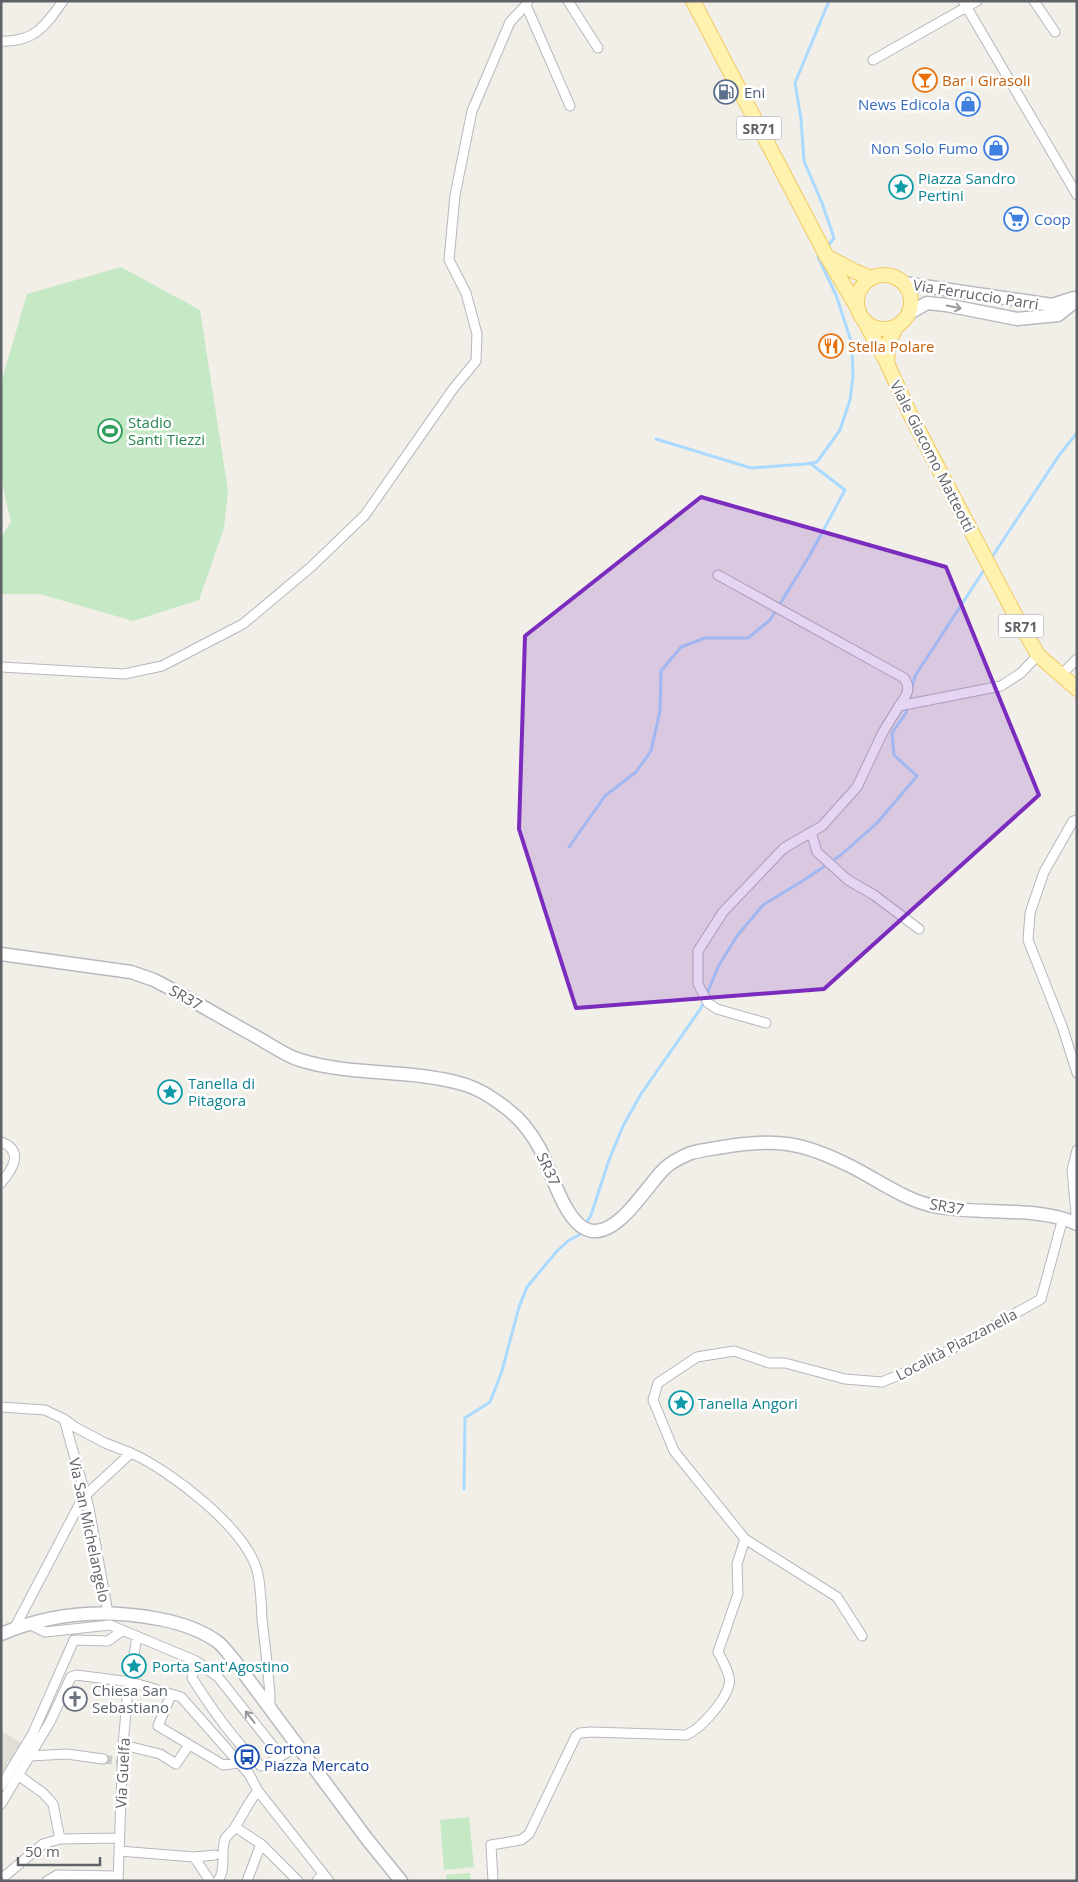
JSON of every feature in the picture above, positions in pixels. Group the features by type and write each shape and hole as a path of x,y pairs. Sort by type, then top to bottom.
{"main road":[{"name":"Viale Giacomo Matteotti","path":"692,1 826,255 887,363 909,412 980,550 1038,655"},
{"path":"826,255 854,271 871,278"},
{"path":"857,307 859,290 864,283 879,275 888,275 903,283 911,298 908,314"},
{"name":"Viale Giacomo Matteotti","path":"887,363 888,344 896,327 903,322 908,314"},
{"path":"864,322 880,329 896,327"},
{"name":"SR71","path":"1038,655 1077,690"}],"street":[{"path":"1,41 30,38 47,23 63,1"},
{"path":"568,1 598,48"},
{"path":"873,60 965,4 977,1"},
{"path":"1034,1 1055,32"},
{"path":"1,667 124,674 162,666 243,624 311,566 365,514 453,389 476,361 478,334 466,293 450,260 455,195 472,111 510,22 527,3 570,106"},
{"path":"965,4 1077,195"},
{"name":"Via Ferruccio Parri","path":"903,283 1052,305 1077,299"},
{"name":"Via Ferruccio Parri","path":"908,314 927,304 946,305 1017,319 1058,315 1077,299"},
{"path":"718,575 904,678 908,684 908,693 883,732 857,787 822,826 784,848 723,912 698,951 698,984 708,1003 717,1008 766,1023"},
{"path":"900,706 1001,686 1021,673 1038,655"},
{"path":"1060,676 1077,659"},
{"path":"1077,820 1073,821 1044,872 1030,913 1028,940 1062,1026 1077,1073"},
{"path":"812,832 817,852 848,880 874,895 919,929"},
{"name":"SR37","path":"1,954 130,972 154,980 297,1059 334,1068 446,1080 460,1083 479,1091 505,1106 523,1121 540,1149 570,1214 585,1229 594,1231 608,1229 620,1220 665,1168 677,1159 694,1152 763,1142 792,1144 822,1153 903,1195 937,1207 982,1212 1050,1214 1072,1222"},
{"path":"1,1142 9,1146 15,1160 13,1168 1,1183"},
{"name":"Località Piazzanella","path":"862,1636 837,1597 745,1539 674,1451 653,1400 658,1383 697,1357 734,1351 769,1363 785,1363 845,1380 882,1382 924,1364 1041,1299 1076,1213 1072,1170 1077,1150"},
{"path":"1,1407 45,1410 64,1419 75,1427 146,1460 196,1494 242,1541 251,1556 258,1577 270,1709"},
{"name":"Via San Michelangelo","path":"64,1419 86,1496 100,1560 108,1613"},
{"path":"14,1629 86,1496 131,1453"},
{"path":"493,1881 490,1845 521,1840 529,1834 576,1736 580,1733 591,1732 686,1736 695,1731 715,1709 729,1685 729,1678 718,1652 738,1594 737,1564 745,1539"},
{"path":"1,1634 29,1624 73,1615 108,1613 144,1616 177,1623 203,1633 220,1644 234,1660 367,1839 401,1881"},
{"path":"29,1624 45,1632 110,1625 196,1661 218,1677 280,1756"},
{"path":"1,1786 33,1732 74,1640 108,1641 122,1631"},
{"name":"Via Guelfa","path":"118,1878 120,1761 137,1636"},
{"path":"196,1661 192,1678 246,1753 261,1766 268,1764 298,1746"},
{"path":"1,1804 50,1722 71,1677 76,1675 131,1682 181,1697 249,1774 258,1791 330,1881"},
{"path":"171,1695 158,1726 222,1765 239,1763"},
{"path":"123,1745 160,1754 176,1764 189,1745"},
{"path":"30,1756 67,1754 103,1759"},
{"path":"18,1775 53,1804 60,1839"},
{"path":"194,1858 217,1880 224,1865 226,1836 235,1827 248,1803 258,1791"},
{"path":"235,1827 260,1844 298,1881"},
{"path":"6,1875 43,1844 60,1839 119,1838"},
{"path":"247,1881 260,1844"},
{"path":"119,1851 194,1858 215,1855"},
{"path":"317,1881 322,1871"},
{"path":"47,1881 57,1875 118,1878"}],"highlighted area":[{"path":"701,497 946,567 1039,795 824,989 576,1008 519,829 525,636"}],"shaded area":[{"path":"1,1731 23,1744 13,1762 9,1760 7,1764 10,1766 1,1780"}],"green space":[{"name":"Stadio Santi Tiezzi","path":"121,267 200,310 228,491 224,528 199,600 133,621 40,594 1,594 1,537 11,522 1,478 1,383 27,294"},
{"path":"469,1817 474,1867 444,1870 440,1820"},
{"path":"470,1873 471,1881 447,1881 446,1875"}],"waterway":[{"path":"827,247 834,238 822,203 804,161 801,119 795,83 829,1"},
{"path":"656,439 751,468 817,462 840,430 850,400 853,377 852,344 836,295 818,257 821,254"},
{"path":"990,560 1060,454 1077,433"},
{"path":"569,847 605,796 636,772 651,751 660,711 661,671 681,647 705,638 748,638 770,620 810,555 845,490 811,464"},
{"path":"585,1225 591,1215 609,1160 623,1126 641,1094 701,1008 719,965 737,936 763,905 841,855 877,823 917,776 894,755 892,733 906,713 915,676 986,567"},
{"path":"464,1489 465,1418 490,1402 502,1371 519,1307 527,1287 557,1251 568,1241 579,1235 582,1230"}],"tunnel":[{"path":"103,1759 119,1761"}],"place":[{"name":"Bar i Girasoli","path":"925,80"},
{"name":"Eni","path":"726,92"},
{"name":"News Edicola","path":"968,104"},
{"name":"Non Solo Fumo","path":"996,148"},
{"name":"Piazza Sandro Pertini","path":"901,187"},
{"name":"Coop","path":"1016,219"},
{"name":"Stella Polare","path":"831,346"},
{"name":"Stadio Santi Tiezzi","path":"110,431"},
{"name":"Tanella di Pitagora","path":"170,1092"},
{"name":"Tanella Angori","path":"681,1403"},
{"name":"Porta Sant'Agostino","path":"134,1666"},
{"name":"Chiesa San Sebastiano","path":"75,1699"},
{"name":"Cortona Piazza Mercato","path":"247,1757"}]}
